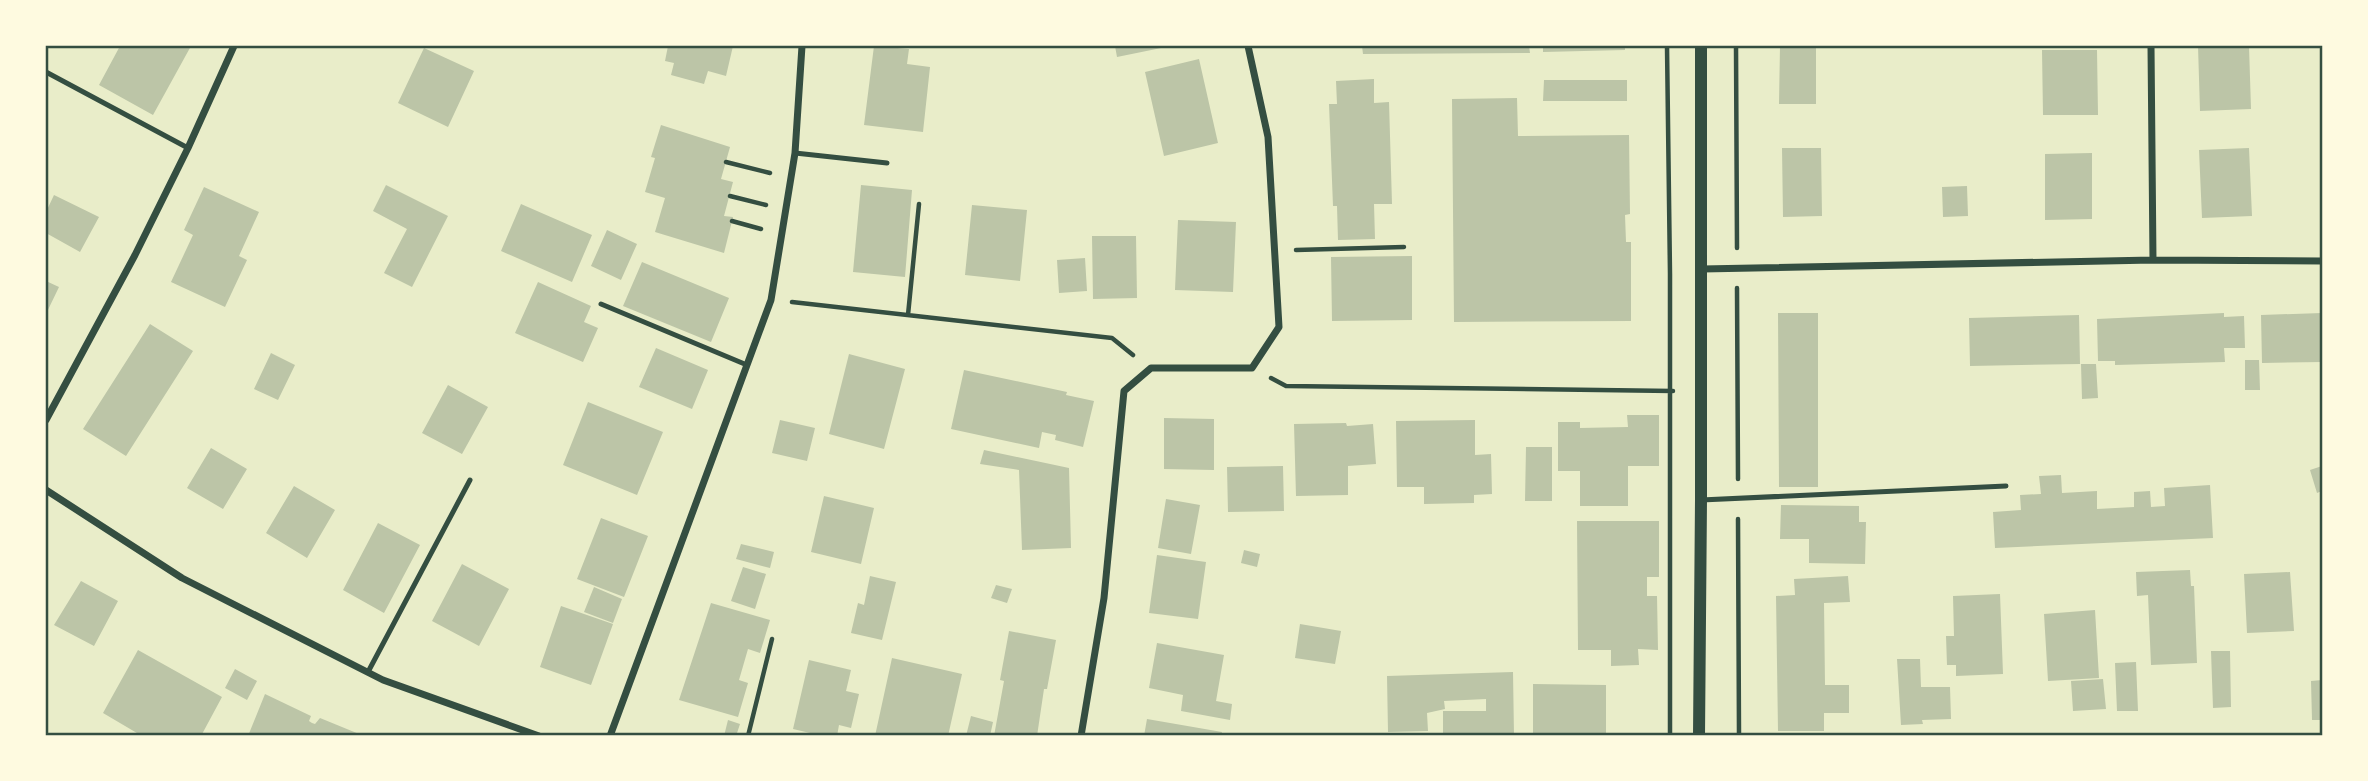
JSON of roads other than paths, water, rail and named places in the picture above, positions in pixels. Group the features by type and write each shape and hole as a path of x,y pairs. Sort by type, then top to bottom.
{"street":[{"path":"46,420 135,255 234,46"},
{"path":"610,736 771,300 795,153 803,46"},
{"path":"1081,736 1104,598 1124,391 1151,368 1252,368 1279,327 1268,137 1248,46"},
{"path":"1699,736 1702,500 1701,46"},
{"path":"2151,46 2153,260"},
{"path":"1702,270 2153,260 2322,261"},
{"path":"46,490 182,578 383,680 539,736"}],"lane":[{"path":"46,72 188,148"},
{"path":"795,153 887,163"},
{"path":"601,304 747,365"},
{"path":"369,672 470,480"},
{"path":"1702,500 2006,486"}]}
